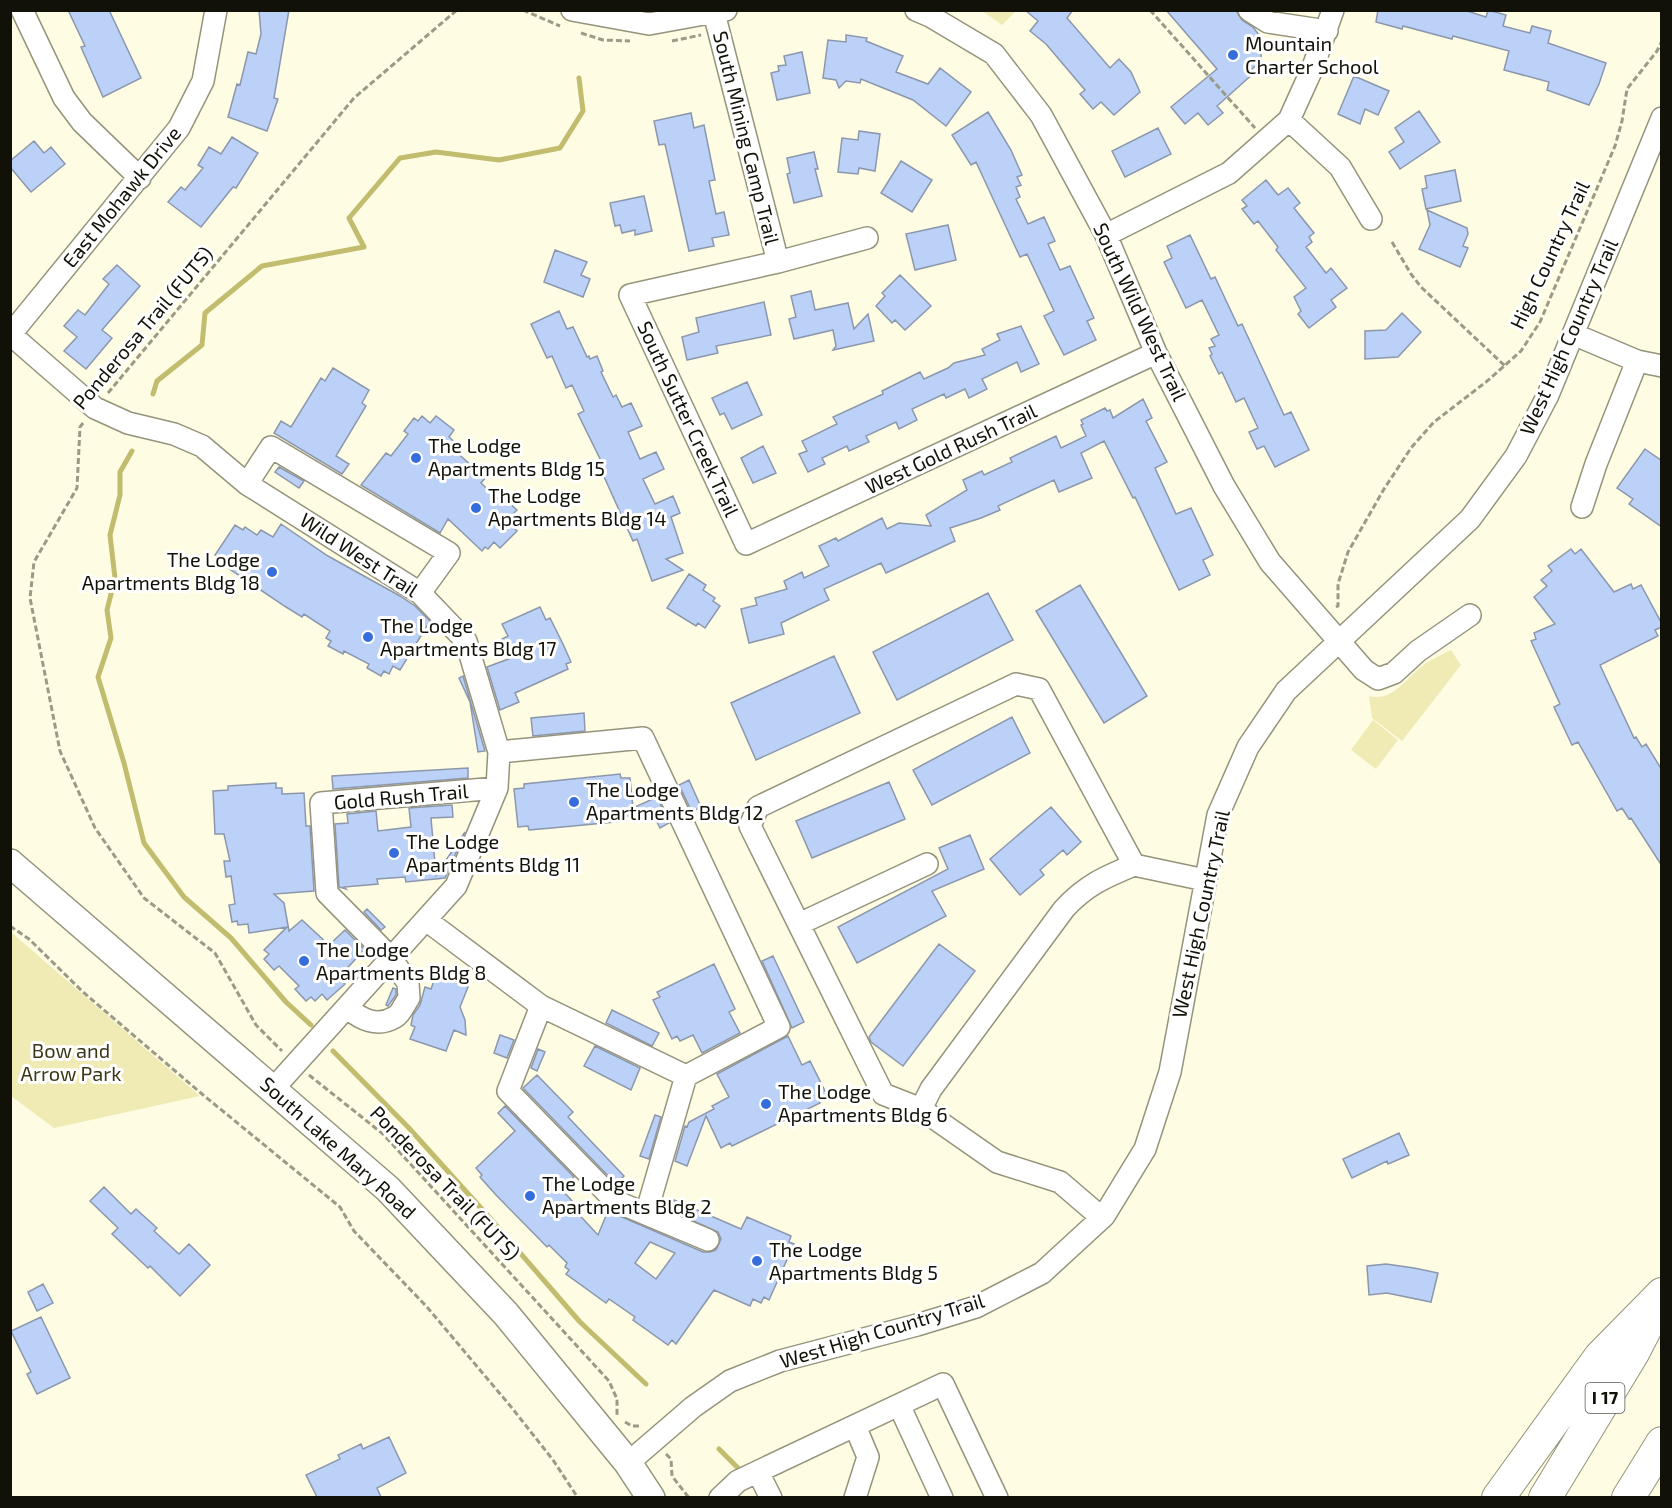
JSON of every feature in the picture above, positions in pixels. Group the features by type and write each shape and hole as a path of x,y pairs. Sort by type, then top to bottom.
{"highway":[{"path":"1498,1497 1600,1357 1662,1295"},
{"name":"I 17","path":"1545,1497 1633,1353 1662,1295"},
{"path":"1628,1497 1662,1443"}],"main road":[{"name":"South Lake Mary Road","path":"10,863 388,1189 506,1314 628,1463 651,1497"}],"street":[{"path":"22,10 64,98 82,122 140,178"},
{"name":"East Mohawk Drive","path":"11,334 179,128 203,81 216,10"},
{"path":"572,10 649,24 720,12"},
{"name":"South Wild West Trail","path":"916,10 994,54 1041,115 1106,235 1156,353 1224,486 1270,562 1364,670 1378,679 1394,674 1418,651 1470,615"},
{"path":"1249,10 1268,22 1327,31"},
{"path":"1106,235 1229,173 1289,120 1313,67 1333,10"},
{"name":"South Mining Camp Trail","path":"720,12 778,262"},
{"name":"West High Country Trail","path":"628,1463 693,1407 730,1382 780,1361 976,1307 1042,1273 1102,1218 1145,1149 1170,1072 1218,815 1248,747 1287,690 1470,519 1516,456 1548,395 1662,118"},
{"path":"1289,120 1340,167 1371,219"},
{"path":"778,262 867,238"},
{"name":"South Sutter Creek Trail","path":"746,544 630,295 778,262"},
{"name":"Wild West Trail","path":"11,334 95,408 128,423 174,434 202,446 247,484 420,593 466,641 499,752 497,789 456,886 273,1089"},
{"path":"1573,334 1637,361 1662,366"},
{"name":"West Gold Rush Trail","path":"746,544 1156,353"},
{"path":"1582,507 1596,464 1637,361"},
{"path":"247,484 271,447 449,553 420,593"},
{"path":"1102,1218 1060,1182 997,1162 921,1109 883,1094 750,826 758,807 1016,684 1039,689 1134,865"},
{"path":"499,752 643,738 779,1027 686,1076 646,1214"},
{"name":"Gold Rush Trail","path":"346,1008 360,1018 374,1023 396,1017 409,998 408,983 391,958 327,894 321,803 497,789"},
{"path":"799,924 927,864"},
{"path":"921,1109 931,1089 1064,909 1078,894 1097,880 1134,865 1205,880"},
{"path":"426,920 541,1006 686,1076"},
{"path":"541,1006 508,1091 615,1201 708,1240"},
{"path":"720,1497 738,1481 943,1384 997,1497"},
{"path":"898,1405 942,1497"},
{"path":"855,1426 868,1457 855,1497"},
{"path":"758,1472 771,1497"}],"path":[{"name":"Ponderosa Trail (FUTS)","path":"457,10 354,98 80,427 77,489 34,562 30,598 60,751 95,828 144,898 215,953 256,1025 296,1064 383,1134 609,1381 617,1399 617,1418 632,1426 642,1426 672,1459 672,1476 689,1497"},
{"path":"1150,10 1266,140"},
{"name":"High Country Trail","path":"1338,606 1338,584 1348,552 1384,489 1411,448 1434,422 1521,351 1540,322 1615,146 1627,89 1657,51 1662,41"},
{"path":"1392,242 1410,274 1421,287 1504,366"},
{"path":"10,926 29,939 83,992 202,1094 340,1207 354,1231 427,1307 512,1408 553,1460 578,1497"}],"green space":[{"path":"982,11 1016,11 1002,25"},
{"path":"1451,650 1461,665 1402,741 1372,718 1369,696 1385,696 1391,693 1424,664"},
{"path":"1373,720 1398,740 1376,769 1351,750"},
{"name":"Bow and Arrow Park","path":"11,932 200,1096 54,1128 11,1096"}],"building":[{"path":"68,10 109,10 141,78 103,97 81,47 85,46"},
{"path":"259,10 289,10 274,98 278,99 267,131 228,117 237,84 240,85 248,52 256,54 261,34"},
{"path":"1025,10 1073,10 1067,18 1110,68 1119,59 1131,72 1140,92 1114,115 1101,102 1093,109 1080,94 1085,90 1046,44 1030,31 1038,21"},
{"name":"Mountain Charter School","path":"1166,10 1236,10 1242,20 1253,27 1259,35 1253,40 1261,49 1261,61 1252,69 1255,72 1217,106 1223,113 1208,125 1198,113 1185,124 1171,107 1217,69"},
{"path":"1378,10 1464,10 1486,17 1488,10 1506,15 1503,26 1530,33 1532,26 1551,31 1548,43 1606,63 1589,105 1547,90 1549,82 1504,70 1509,51 1453,36 1452,39 1403,26 1402,29 1376,22"},
{"path":"846,35 867,38 866,41 903,56 896,72 928,84 940,68 971,92 946,126 913,100 861,79 860,83 846,81 839,88 836,80 823,78 828,40 846,42"},
{"path":"802,52 810,93 777,100 771,73 779,71 778,66 786,65 784,56"},
{"path":"1354,76 1389,91 1378,115 1365,109 1360,124 1338,114"},
{"path":"1419,111 1440,142 1400,169 1389,152 1404,142 1395,128"},
{"path":"988,112 1011,150 1022,175 1017,177 1021,185 1016,187 1020,197 1016,199 1028,224 1044,217 1055,241 1048,244 1060,270 1070,266 1094,318 1087,321 1096,340 1064,355 1044,316 1054,311 1027,254 1020,257 976,162 971,165 952,135"},
{"path":"691,113 694,128 704,125 715,180 709,181 716,214 724,212 729,235 712,238 714,246 689,251 665,144 659,145 654,121"},
{"path":"1158,128 1171,154 1125,177 1112,151"},
{"path":"859,131 880,134 875,171 859,168 858,174 838,172 842,138 858,140"},
{"path":"232,137 258,153 236,188 233,187 201,227 168,202 181,187 185,190 203,168 198,165 209,147 221,154"},
{"path":"34,141 44,153 51,147 65,164 31,192 10,167 10,161"},
{"path":"814,152 818,169 815,169 822,196 794,203 787,174 790,173 787,158"},
{"path":"901,161 932,180 912,212 881,193"},
{"path":"1455,170 1461,201 1426,209 1422,189 1427,188 1425,176"},
{"path":"1266,180 1278,195 1288,188 1300,203 1294,208 1314,233 1309,237 1312,242 1306,247 1326,273 1331,268 1347,288 1331,300 1336,307 1309,328 1298,314 1301,311 1294,297 1306,288 1276,250 1278,247 1258,221 1254,224 1242,209 1247,206 1242,200"},
{"path":"644,196 652,231 635,235 635,230 622,233 620,225 615,226 610,203"},
{"path":"1427,210 1467,228 1468,234 1463,246 1468,248 1460,267 1419,249 1430,225"},
{"path":"948,225 956,260 915,270 906,234"},
{"path":"1190,235 1211,279 1215,277 1238,326 1242,324 1284,415 1291,412 1309,450 1275,467 1264,446 1257,449 1249,432 1258,428 1244,398 1236,402 1222,372 1219,374 1210,356 1212,354 1209,348 1215,346 1211,339 1219,335 1202,300 1186,308 1164,262 1172,258 1167,246"},
{"path":"555,250 587,262 581,275 590,279 583,297 544,282"},
{"path":"117,265 140,286 102,330 112,338 86,369 64,351 77,337 64,326 78,310 85,315 109,284 103,279"},
{"path":"900,275 931,306 905,330 895,320 892,323 876,306 885,296 882,293"},
{"path":"811,291 815,310 848,303 854,329 868,314 874,341 833,350 836,346 833,330 794,339 789,319 796,317 791,296"},
{"path":"764,302 771,335 716,346 718,353 687,360 682,337 699,332 696,318"},
{"path":"559,311 567,329 573,327 587,357 589,356 590,359 597,356 603,371 601,372 613,397 616,395 622,407 631,403 642,426 628,432 640,459 656,452 664,469 643,479 655,504 673,496 680,513 671,517 683,553 666,559 683,570 652,581 637,539 633,541 601,470 605,469 578,414 584,411 572,385 566,388 552,356 547,358 531,324"},
{"path":"1402,313 1421,332 1398,357 1365,359 1365,331 1386,330"},
{"path":"1021,326 1039,364 1021,372 1017,362 982,379 987,389 969,398 965,389 946,398 944,394 912,409 917,420 899,429 896,422 866,436 869,442 849,451 847,446 822,458 825,464 808,472 799,454 807,451 802,441 837,424 833,417 883,394 882,391 920,372 924,379 954,363 985,355 982,349 1000,340 997,334"},
{"path":"333,368 369,390 362,403 366,406 336,456 349,464 342,474 274,433 281,421 291,427 321,378 325,381"},
{"path":"747,382 762,415 732,429 724,413 720,415 712,398"},
{"path":"1143,399 1152,418 1146,421 1167,462 1155,468 1176,514 1191,508 1213,555 1203,560 1210,575 1179,590 1135,497 1133,498 1104,441 1081,453 1092,478 1059,492 1054,480 998,506 1000,510 950,528 955,541 886,573 881,563 824,589 829,600 781,623 784,634 749,643 741,609 757,605 755,598 787,589 784,581 802,572 804,578 829,566 819,546 836,538 838,541 882,518 887,529 899,523 931,526 926,515 967,490 963,480 982,471 984,475 1012,462 1010,458 1056,436 1061,448 1086,436 1081,420 1105,408 1107,411 1110,410 1113,418"},
{"path":"422,416 430,423 436,416 454,430 449,437 456,443 452,448 485,478 481,483 502,503 505,499 517,510 513,514 517,518 511,525 517,531 500,548 494,542 488,549 485,547 482,551 448,519 440,533 361,485 386,453 391,456 408,434 404,431 414,418 418,421"},
{"path":"763,446 776,473 753,483 741,458"},
{"path":"1645,449 1662,461 1662,527 1629,504 1633,499 1617,488"},
{"path":"279,467 304,481 299,488 275,472"},
{"path":"281,524 328,556 400,596 415,606 430,621 400,670 393,666 389,674 384,671 381,676 367,668 369,664 344,651 343,654 328,646 331,641 326,638 330,631 304,614 302,617 286,607 222,564 224,561 215,555 235,525 243,530 245,527 257,535 261,530 273,537"},
{"path":"1571,549 1575,554 1581,549 1614,592 1631,584 1633,589 1641,585 1662,624 1662,627 1655,630 1658,636 1600,665 1634,738 1636,737 1642,747 1646,744 1662,770 1662,866 1631,818 1629,819 1622,808 1617,811 1578,742 1572,745 1554,707 1560,704 1531,641 1536,639 1534,633 1555,624 1534,597 1547,586 1541,580 1552,571 1548,566"},
{"path":"689,574 706,585 703,590 715,598 713,601 720,606 705,628 698,623 696,626 667,608"},
{"path":"1080,585 1147,696 1104,723 1036,611"},
{"path":"988,593 1013,640 897,700 873,652"},
{"path":"540,607 546,620 550,618 571,662 566,664 568,669 515,693 519,702 500,710 487,667 511,658 502,639 508,636 502,624"},
{"path":"834,656 860,713 756,760 731,703"},
{"path":"463,676 485,751 478,752 470,702 459,678"},
{"path":"584,713 585,731 533,736 531,718"},
{"path":"1012,717 1030,753 932,805 913,770"},
{"path":"468,768 468,778 333,789 332,776"},
{"name":"The Lodge Apartments Bldg 12","path":"620,774 621,778 630,778 633,808 657,797 669,823 660,828 653,814 625,816 625,821 529,830 528,826 518,827 514,789 524,788 524,784"},
{"path":"689,780 701,807 692,812 679,785"},
{"path":"889,782 905,819 812,858 796,821"},
{"path":"276,783 276,788 282,788 282,794 304,793 306,826 310,826 314,891 274,894 284,903 289,931 302,920 329,945 345,930 364,950 338,978 345,984 327,1000 322,994 315,1001 311,997 306,1001 295,989 299,986 279,966 274,970 264,959 269,954 264,950 287,927 249,933 248,924 238,925 237,921 232,922 229,905 235,904 231,876 226,877 224,861 230,861 224,834 215,834 213,791 228,790 228,786"},
{"path":"452,805 453,817 431,818 436,875 465,832 445,878 406,882 405,877 377,879 378,884 344,887 346,889 339,887 335,824 348,823 347,814 376,811 378,831 411,827 409,808"},
{"path":"1051,807 1081,842 1067,855 1063,850 1040,870 1044,875 1020,895 990,859"},
{"path":"970,835 984,869 932,891 946,916 857,963 838,927 948,869 939,848"},
{"path":"367,909 385,927 381,930 364,912"},
{"path":"939,944 975,971 903,1066 871,1042 869,1037"},
{"path":"773,956 804,1022 792,1028 762,961"},
{"path":"714,964 735,1009 729,1012 740,1033 702,1053 693,1035 680,1041 677,1036 672,1039 653,1000 660,997 657,992"},
{"path":"436,975 468,987 460,1007 465,1020 466,1035 454,1030 446,1051 410,1039 415,1027 411,1025 413,1015 420,1005 425,987 431,989"},
{"path":"393,988 396,989 396,995 388,1006 386,1005"},
{"path":"612,1010 659,1033 652,1046 606,1023"},
{"path":"500,1035 514,1040 507,1058 494,1053"},
{"name":"The Lodge Apartments Bldg 6","path":"788,1036 802,1065 810,1061 827,1095 818,1100 820,1103 732,1146 730,1143 721,1148 706,1116 687,1166 675,1161 685,1126 687,1127 689,1122 714,1109 712,1106 729,1097 717,1074"},
{"path":"595,1046 640,1068 631,1090 584,1066"},
{"path":"538,1049 545,1052 537,1071 531,1068"},
{"path":"537,1075 573,1112 568,1117 624,1176 616,1184 523,1088"},
{"path":"505,1106 574,1177 561,1189 573,1202 570,1205 598,1235 608,1211 703,1252 716,1250 721,1239 718,1232 669,1210 674,1200 741,1229 747,1217 791,1236 789,1242 794,1244 769,1300 764,1297 761,1303 753,1299 750,1306 714,1290 676,1344 672,1340 668,1345 633,1320 635,1317 609,1299 606,1303 566,1274 569,1270 565,1267 567,1263 549,1245 547,1247 480,1177 482,1175 476,1168 515,1131 498,1113","holes":["650,1242 675,1253 656,1279 635,1263"]},
{"path":"655,1115 661,1117 649,1159 640,1156"},
{"path":"1399,1133 1409,1155 1388,1164 1387,1161 1352,1178 1343,1159"},
{"path":"104,1187 131,1214 136,1209 157,1228 154,1231 179,1254 189,1244 210,1265 180,1296 150,1266 148,1268 112,1234 118,1228 90,1201"},
{"path":"1386,1264 1438,1273 1431,1302 1387,1293 1369,1295 1367,1266"},
{"path":"43,1284 53,1303 37,1311 28,1292"},
{"path":"41,1317 70,1378 37,1394 27,1374 31,1372 11,1331"},
{"path":"389,1437 406,1473 377,1488 381,1497 317,1497 306,1475 340,1459 338,1455 361,1444 363,1449"}],"waterway":[{"path":"153,394 157,381 202,345 205,313 262,266 364,247 349,218 400,158 436,152 499,160 560,148 583,111 579,78"},
{"path":"132,451 120,472 120,495 110,535 115,578 107,610 111,638 98,677 124,763 144,843 184,897 231,938 286,1002 311,1025"},
{"path":"333,1051 408,1127 580,1322 646,1384"},
{"path":"719,1449 743,1473"}],"place":[{"name":"Mountain Charter School","path":"1233,55"},
{"name":"The Lodge Apartments Bldg 15","path":"416,458"},
{"name":"The Lodge Apartments Bldg 14","path":"476,508"},
{"name":"The Lodge Apartments Bldg 18","path":"272,572"},
{"name":"The Lodge Apartments Bldg 17","path":"368,637"},
{"name":"The Lodge Apartments Bldg 12","path":"574,802"},
{"name":"The Lodge Apartments Bldg 11","path":"394,853"},
{"name":"The Lodge Apartments Bldg 8","path":"304,961"},
{"name":"The Lodge Apartments Bldg 6","path":"766,1104"},
{"name":"The Lodge Apartments Bldg 2","path":"530,1196"},
{"name":"The Lodge Apartments Bldg 5","path":"757,1261"}]}
